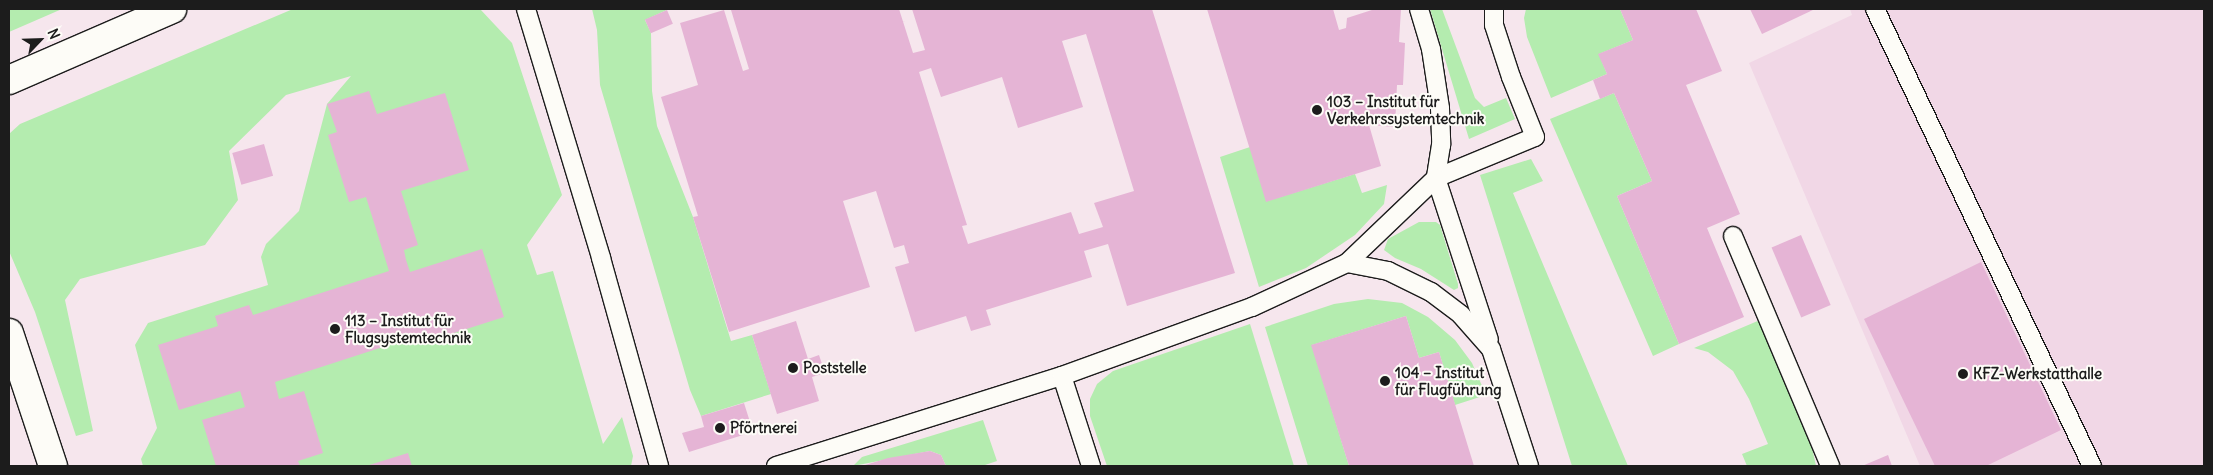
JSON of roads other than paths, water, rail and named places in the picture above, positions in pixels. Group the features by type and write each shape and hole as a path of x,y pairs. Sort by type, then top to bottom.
{"main road":[{"path":"9,80 172,9"},
{"path":"9,333 53,466"}],"lane":[{"path":"526,9 659,466"},
{"path":"1419,9 1431,49 1440,108 1441,145 1436,178 1528,466"},
{"path":"776,466 1062,376 1252,307 1347,263 1436,178 1535,138 1499,43 1494,25 1494,9"},
{"path":"1876,9 2091,466"},
{"path":"1733,236 1830,466"},
{"path":"1347,263 1388,271 1431,292 1462,315 1491,349"},
{"path":"1062,376 1091,466"}],"place":[{"name":"103 – Institut für Verkehrssystemtechnik","path":"1317,110"},
{"name":"113 – Institut für Flugsystemtechnik","path":"335,329"},
{"name":"Poststelle","path":"793,368"},
{"name":"KFZ-Werkstatthalle","path":"1963,374"},
{"name":"104 – Institut für Flugführung","path":"1385,381"},
{"name":"Pförtnerei","path":"720,428"}]}
